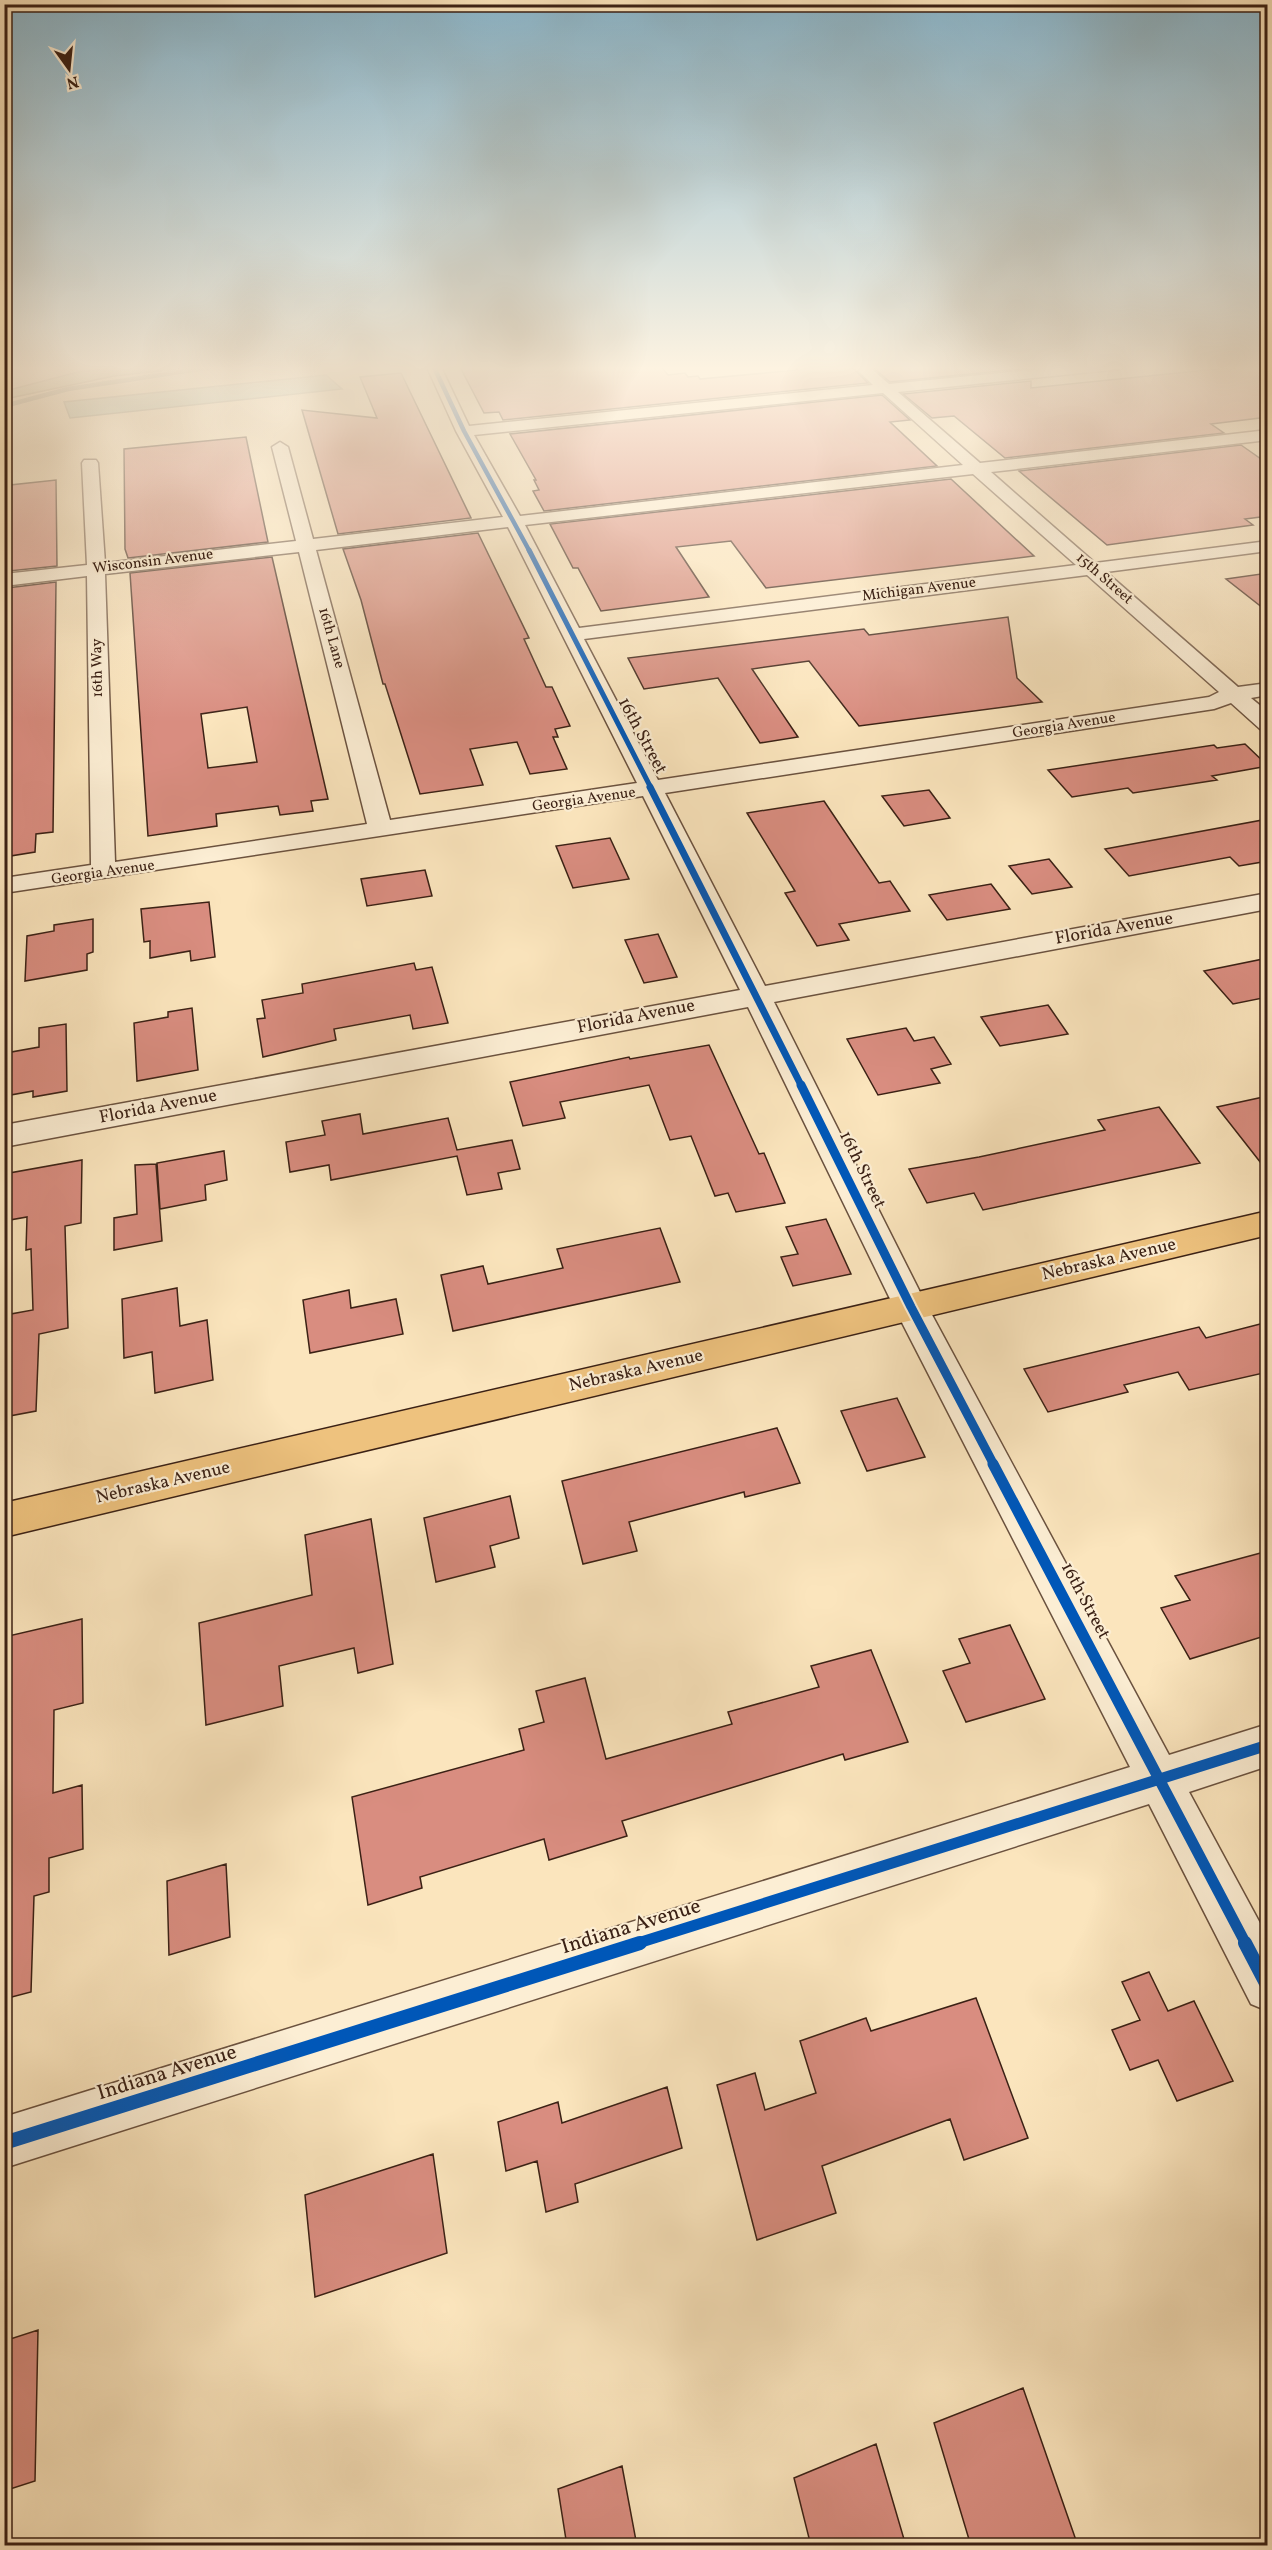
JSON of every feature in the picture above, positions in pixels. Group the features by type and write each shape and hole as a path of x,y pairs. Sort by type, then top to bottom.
{"main road":[{"name":"Nebraska Avenue","path":"4,1520 1268,1223"}],"street":[{"name":"16th Way","path":"91,484 96,568 103,873"},
{"name":"16th Lane","path":"289,484 339,664 381,830"},
{"name":"16th Street","path":"493,484 756,994 911,1307 1268,1987"},
{"name":"Wisconsin Avenue","path":"4,580 837,484"},
{"name":"15th Street","path":"995,484 1268,724"},
{"name":"Michigan Avenue","path":"571,635 1268,546"},
{"name":"Georgia Avenue","path":"4,886 652,790 1214,703 1233,694 1268,689"},
{"name":"Florida Avenue","path":"4,1136 756,994 1268,901"},
{"name":"Indiana Avenue","path":"4,2143 1268,1745"}],"building":[{"path":"56,484 57,566 9,571 9,568 4,568 10,485"},
{"path":"124,484 256,484 268,542 128,558 125,549"},
{"path":"323,484 455,484 471,518 338,534"},
{"path":"536,484 780,484 544,511 533,491 539,490"},
{"path":"906,484 956,484 1034,556 766,588 731,541 676,547 709,597 601,611 578,568 573,568 550,524"},
{"path":"1034,484 1268,484 1268,516 1245,519 1253,525 1107,545"},
{"path":"478,533 529,638 524,639 546,687 552,687 570,726 555,729 558,737 553,737 567,769 530,774 517,742 470,749 483,785 420,794 385,684 383,684 361,600 343,549"},
{"path":"272,557 328,799 311,801 313,811 280,815 278,806 216,814 217,826 148,836 130,573","holes":["247,707 257,762 208,768 201,714"]},
{"path":"1268,573 1268,612 1226,579"},
{"path":"56,582 53,832 36,834 35,852 4,857 4,701 7,701 11,652 4,652 7,588"},
{"path":"1008,617 1017,678 1042,702 859,726 809,661 752,669 798,737 760,743 718,678 644,689 628,658 864,629 869,635"},
{"path":"1245,744 1268,766 1212,776 1217,780 1133,793 1128,788 1072,797 1048,770 1214,745 1217,748"},
{"path":"929,790 950,818 904,826 882,796"},
{"path":"824,801 879,883 890,881 910,911 839,924 849,940 817,946 785,893 795,891 747,813"},
{"path":"1268,819 1268,861 1239,866 1230,857 1129,876 1105,849"},
{"path":"610,838 629,879 573,888 556,846"},
{"path":"1049,859 1072,887 1032,894 1009,866"},
{"path":"425,870 432,896 367,906 361,879"},
{"path":"991,884 1010,909 947,920 929,895"},
{"path":"209,902 215,957 191,961 190,951 150,958 150,941 144,942 141,909"},
{"path":"93,919 93,952 87,954 87,970 25,981 27,936 54,931 54,925"},
{"path":"658,934 677,977 644,983 625,940"},
{"path":"1268,958 1268,997 1233,1004 1204,971"},
{"path":"414,963 416,970 432,967 448,1023 413,1029 410,1015 334,1029 336,1040 263,1057 257,1019 265,1018 262,1000 303,993 302,984"},
{"path":"1048,1005 1068,1034 1000,1046 981,1017"},
{"path":"192,1008 198,1070 137,1081 134,1023 168,1017 168,1012"},
{"path":"66,1024 67,1091 33,1097 33,1091 5,1096 6,1053 39,1047 39,1028"},
{"path":"906,1028 914,1041 934,1037 951,1064 931,1069 940,1083 878,1095 847,1039"},
{"path":"709,1045 759,1154 764,1153 785,1203 736,1212 728,1193 715,1196 691,1136 670,1140 649,1085 560,1102 565,1118 523,1126 510,1082 629,1057 630,1059"},
{"path":"1268,1096 1268,1172 1217,1107"},
{"path":"1159,1107 1200,1163 983,1210 974,1193 927,1203 909,1169 979,1157 1105,1130 1098,1120"},
{"path":"360,1114 363,1134 448,1118 457,1150 512,1140 520,1169 498,1173 502,1189 467,1195 457,1156 331,1180 329,1165 290,1172 286,1142 325,1135 322,1121"},
{"path":"224,1151 227,1180 205,1185 206,1200 160,1209 157,1163"},
{"path":"82,1160 81,1223 65,1226 68,1328 39,1334 36,1411 4,1417 4,1373 9,1372 11,1314 33,1310 31,1249 26,1250 27,1217 4,1221 4,1174"},
{"path":"156,1164 162,1241 114,1250 114,1218 137,1214 135,1165"},
{"path":"826,1219 851,1274 793,1286 781,1257 798,1254 786,1227"},
{"path":"660,1228 680,1282 453,1331 441,1275 483,1266 488,1284 563,1268 557,1249"},
{"path":"177,1288 180,1326 207,1320 213,1380 155,1393 152,1352 124,1358 122,1299"},
{"path":"349,1290 351,1308 396,1299 403,1334 310,1353 303,1300"},
{"path":"1268,1322 1268,1372 1189,1390 1178,1372 1124,1385 1128,1392 1048,1412 1024,1369 1199,1327 1206,1338"},
{"path":"897,1398 925,1457 867,1471 841,1411"},
{"path":"777,1428 800,1483 745,1497 744,1492 629,1522 637,1551 583,1564 562,1481"},
{"path":"510,1496 519,1538 490,1546 495,1567 436,1582 424,1518"},
{"path":"371,1519 393,1664 358,1673 354,1648 279,1666 283,1706 206,1725 199,1623 312,1595 305,1535"},
{"path":"1268,1551 1268,1635 1190,1659 1161,1608 1190,1600 1175,1576"},
{"path":"82,1619 83,1703 54,1710 53,1793 82,1785 83,1849 49,1858 49,1892 34,1896 31,1992 4,1999 4,1637"},
{"path":"1010,1625 1045,1699 966,1722 943,1671 970,1663 959,1639"},
{"path":"871,1650 908,1742 845,1760 843,1754 622,1821 627,1836 549,1860 544,1839 420,1877 422,1888 368,1905 352,1797 524,1750 519,1729 544,1722 536,1691 585,1678 606,1759 732,1724 728,1712 819,1687 811,1666"},
{"path":"226,1864 230,1937 169,1955 167,1881"},
{"path":"1149,1972 1168,2011 1194,2001 1233,2081 1177,2101 1158,2060 1130,2070 1112,2030 1140,2020 1122,1982"},
{"path":"976,1998 1028,2138 964,2160 950,2119 822,2166 836,2213 757,2240 717,2085 755,2073 765,2110 816,2093 800,2041 866,2018 871,2031"},
{"path":"667,2087 682,2148 575,2184 578,2202 546,2212 537,2161 506,2171 498,2122 558,2102 562,2123"},
{"path":"433,2154 447,2253 315,2297 305,2195"},
{"path":"38,2330 35,2481 4,2491 4,2341"},
{"path":"1023,2388 1078,2546 971,2546 934,2423"},
{"path":"876,2444 906,2546 811,2546 794,2478"},
{"path":"622,2466 637,2546 567,2546 558,2489"}],"cycle path":[{"path":"493,484 756,994 911,1307 1268,1987"},
{"path":"4,2143 1268,1745"}]}
